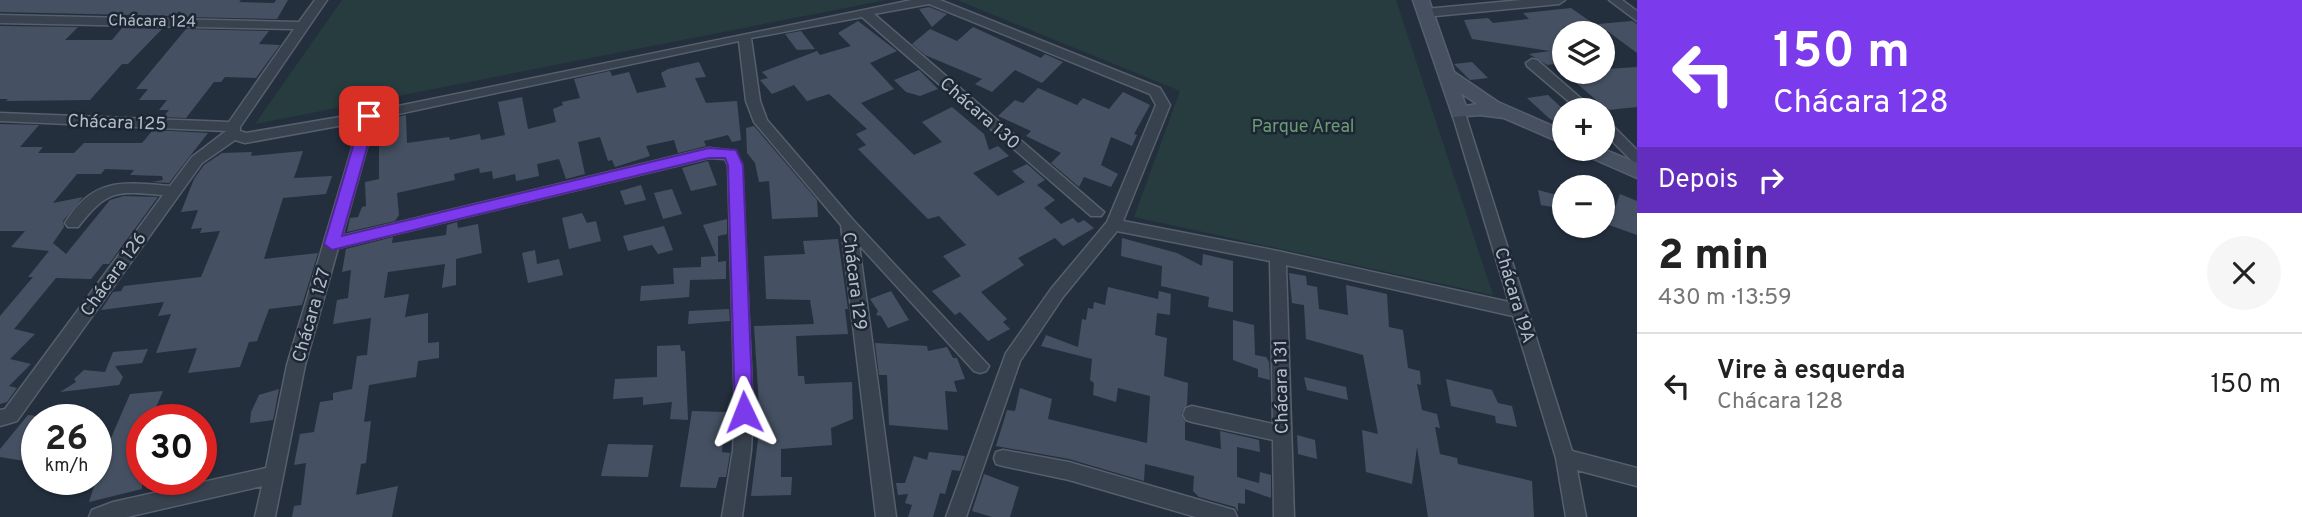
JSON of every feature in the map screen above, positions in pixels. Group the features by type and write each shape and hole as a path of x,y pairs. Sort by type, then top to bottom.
{"street":[{"name":"Chácara 126","path":"4,420 197,160 233,131 321,0"},
{"path":"1423,6 1559,0"},
{"path":"1615,0 1637,17"},
{"name":"Chácara 125","path":"0,117 233,131 245,138 369,116 865,12 936,1 1155,91 1163,105 1114,225"},
{"name":"Chácara 19A","path":"1423,6 1459,113 1565,458 1576,517"},
{"name":"Chácara 130","path":"865,12 1096,212"},
{"name":"Chácara 124","path":"0,19 303,26"},
{"name":"Chácara 129","path":"745,36 753,101 761,122 848,224 886,517"},
{"path":"1532,63 1573,98"},
{"path":"1446,75 1464,89 1508,113 1552,133"},
{"path":"1459,113 1480,109 1508,113"},
{"name":"Chácara 127","path":"265,517 296,365 369,116"},
{"path":"1615,136 1637,158"},
{"path":"332,244 709,153 730,153 735,165 744,412 742,450 732,517"},
{"path":"1614,161 1637,171"},
{"path":"73,223 93,197 101,193 125,189 174,191"},
{"path":"848,224 980,366"},
{"path":"956,517 1012,358 1057,293 1114,225 1278,257 1520,311"},
{"name":"Chácara 131","path":"1278,257 1284,517"},
{"path":"1192,414 1282,434"},
{"path":"1003,458 1069,471 1227,517"},
{"path":"1565,458 1637,478"},
{"path":"99,517 113,511 272,475"}],"green space":[{"path":"342,0 886,0 255,124"},
{"name":"Parque Areal","path":"957,0 1396,0 1493,295 1134,217 1180,91"}],"building":[{"path":"0,0 241,0 239,2 274,3 276,0 288,0 277,19 186,17 179,11 174,16 0,12"},
{"path":"929,7 947,14 932,27 919,9"},
{"path":"1571,8 1590,21 1552,21 1552,64 1547,65 1529,54 1550,51 1472,39 1464,20 1488,18 1493,23 1529,19 1523,13"},
{"path":"858,21 897,51 870,63 894,89 861,103 914,155 942,142 922,122 952,107 984,134 989,150 998,146 1009,156 973,173 998,196 1025,182 1012,171 1027,164 1045,180 1037,185 1055,200 1044,208 1061,224 1073,218 1078,223 1084,220 1094,228 1063,246 1055,238 1018,258 1024,265 981,292 1007,319 1003,322 1010,329 988,341 960,312 955,315 932,291 961,276 943,256 966,245 939,216 928,219 858,149 866,145 856,134 867,129 829,94 807,101 794,85 772,94 760,80 768,78 762,72 817,51 820,55 851,46 838,33"},
{"path":"1632,21 1637,24 1637,53 1615,37 1615,22"},
{"path":"0,26 78,27 65,40 112,40 122,28 162,29 128,64 122,64 90,100 6,101 8,99 0,99"},
{"path":"973,27 1041,58 1045,54 1063,62 1042,83 1015,70 992,92 975,84 982,79 925,55 912,44 930,29 957,41"},
{"path":"186,29 269,31 259,44 280,45 256,78 225,77 221,82 214,82 186,118 163,117 169,110 159,110 167,100 139,100 148,89 136,89"},
{"path":"801,31 815,49 797,50 785,34"},
{"path":"699,62 706,77 695,78 706,103 737,101 741,140 732,142 728,135 704,141 706,146 678,153 674,140 646,146 650,156 615,167 612,160 608,161 600,137 578,142 585,174 566,179 559,159 537,164 539,176 516,181 515,174 493,179 492,171 480,173 479,168 454,174 455,180 397,193 399,215 395,221 347,232 350,218 358,217 362,207 366,206 365,182 379,179 379,143 394,140 392,118 406,115 407,143 449,137 450,140 480,134 481,140 505,135 498,102 522,97 528,129 556,122 553,109 563,105 562,102 580,98 574,79 610,71 612,76 629,72 637,93 666,87 661,73 668,69"},
{"path":"1472,62 1488,78 1470,80 1454,64"},
{"path":"1637,67 1637,107 1615,109 1615,98 1594,98 1577,84 1615,84 1615,69"},
{"path":"919,70 938,89 920,96 906,92 894,80"},
{"path":"1038,88 1077,105 1083,98 1109,109 1123,92 1150,105 1134,134 1137,135 1132,146 1111,137 1101,165 1118,174 1111,187 1084,177 1079,187 1051,163 1061,153 1026,136 1031,131 998,116 1015,100 1023,103"},
{"path":"1548,95 1552,99 1552,120 1550,119 1527,98"},
{"path":"0,124 39,125 20,147 43,147 38,153 74,153 84,143 142,143 153,130 208,133 169,183 152,182 163,180 162,176 130,175 134,170 105,169 101,174 77,174 53,203 83,197 63,221 64,227 53,243 66,254 110,200 124,196 158,197 109,264 103,264 91,279 56,278 14,329 35,334 10,359 31,364 9,386 17,388 7,402 0,404 0,316 33,277 28,277 49,251 11,247 25,231 0,231"},
{"path":"754,126 817,200 818,217 772,219 769,181 759,182 755,163 747,153 746,128"},
{"path":"303,151 294,178 332,176 326,194 283,198 264,259 318,253 302,305 269,309 257,341 249,342 240,367 188,373 197,348 156,353 171,314 158,316 164,302 101,310 113,292 121,291 124,286 201,277 220,231 200,233 202,228 191,229 198,210 181,212 194,179 204,165 222,153 252,152 251,156"},
{"path":"708,161 717,185 691,191 682,168"},
{"path":"641,185 646,200 625,205 620,191"},
{"path":"672,189 682,214 663,219 654,193"},
{"path":"1538,190 1552,194 1552,207 1541,205"},
{"path":"1620,194 1637,201 1637,235 1615,227 1615,208"},
{"path":"582,213 587,223 596,221 601,241 569,249 562,218"},
{"path":"727,219 727,234 718,236 718,262 726,261 726,279 690,280 689,297 640,301 641,286 674,284 673,268 701,267 701,257 716,256 703,225"},
{"path":"457,222 458,228 478,224 482,253 456,259 456,285 442,288 445,264 388,272 384,298 409,294 405,317 428,313 428,343 439,342 439,358 418,361 416,377 369,385 364,422 371,421 366,463 361,464 356,495 398,486 392,517 292,517 294,506 301,505 306,463 294,465 300,434 314,432 320,402 333,400 333,393 352,389 357,356 367,355 371,318 333,324 337,300 348,298 351,270 342,272 346,249 393,237 392,243 446,235 447,225"},
{"path":"664,226 673,250 658,254 652,245 628,251 623,236"},
{"path":"1122,238 1177,253 1202,266 1203,254 1233,261 1233,312 1208,307 1209,297 1161,286 1162,266 1121,256"},
{"path":"838,239 848,309 845,309 848,334 796,336 798,376 804,376 805,384 852,382 853,419 831,428 832,445 781,449 781,477 792,477 791,495 751,496 758,439 761,438 754,326 814,324 810,300 766,299 764,256 805,254 803,241"},
{"path":"535,250 537,264 559,259 563,275 528,283 522,253"},
{"path":"1289,273 1306,276 1307,285 1317,287 1319,309 1348,315 1346,285 1387,294 1389,327 1403,330 1408,368 1420,371 1421,385 1417,384 1422,410 1437,414 1440,428 1435,427 1440,454 1457,458 1458,464 1532,481 1534,517 1428,517 1417,447 1412,484 1366,472 1362,430 1378,434 1363,355 1306,339 1304,305 1292,303"},
{"path":"1108,287 1158,299 1159,291 1171,294 1170,315 1157,313 1155,335 1167,338 1164,376 1188,383 1187,405 1181,413 1185,422 1185,440 1221,449 1220,431 1259,440 1260,452 1237,447 1237,477 1259,483 1260,472 1271,475 1271,498 1245,489 1245,504 1238,503 1238,512 1235,507 1199,497 1193,491 1194,476 1145,464 1144,481 1069,459 996,446 1007,410 1015,411 1020,388 1052,399 1048,419 1147,443 1150,396 1118,388 1116,402 1093,395 1094,383 1090,380 1092,359 1041,346 1046,335 1078,347 1082,319 1086,320 1088,308 1093,309 1094,302 1105,305"},
{"path":"891,291 909,320 888,328 881,316 876,315 878,311 870,299"},
{"path":"729,309 730,321 688,324 689,311"},
{"path":"1233,320 1254,325 1255,355 1266,357 1269,362 1270,380 1258,377 1258,369 1233,360"},
{"path":"875,343 927,346 928,351 947,347 953,358 957,358 965,379 954,381 957,392 945,391 948,430 889,425 887,375 879,375"},
{"path":"680,345 681,351 685,351 688,420 670,419 672,402 643,405 643,397 613,399 615,379 657,377 657,346"},
{"path":"148,349 142,363 115,366 123,377 119,385 60,392 76,382 74,379 84,370 105,372 113,352"},
{"path":"1304,377 1346,387 1348,400 1307,390"},
{"path":"1446,379 1492,390 1498,403 1512,406 1517,427 1496,423 1495,416 1451,406"},
{"path":"279,389 273,420 250,423 251,412 259,395"},
{"path":"163,391 157,404 126,404 126,493 89,502 91,495 112,495 112,436 130,394"},
{"path":"692,411 726,412 722,452 730,453 726,477 719,477 716,488 680,487"},
{"path":"21,424 21,460 0,457 0,449"},
{"path":"1297,435 1315,440 1317,459 1298,454"},
{"path":"608,444 653,445 648,477 601,476"},
{"path":"929,452 965,456 960,471 952,470 945,494 940,493 933,517 908,517 912,505 905,503 908,494 898,495 896,483 905,483 914,456 927,460"},
{"path":"984,474 1019,487 1010,517 992,517 972,511"}],"route":[{"path":"369,116 332,244 709,153 730,153 735,165 744,412"}]}
